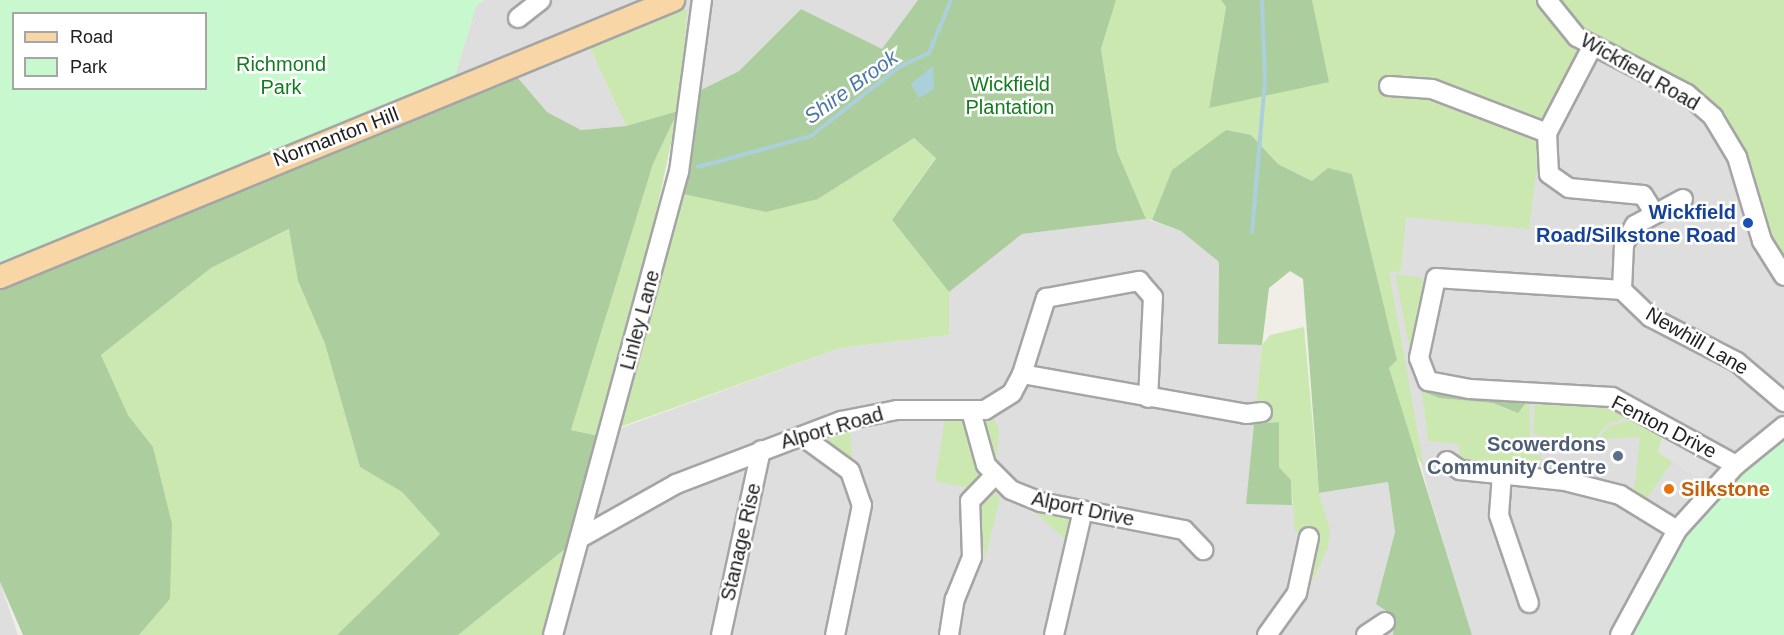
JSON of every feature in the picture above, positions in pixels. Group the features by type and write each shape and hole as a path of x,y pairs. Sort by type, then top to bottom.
{"main road":[{"name":"Normanton Hill","path":"0,277 673,0"}],"street":[{"path":"518,18 541,0"},
{"name":"Linley Lane","path":"553,635 582,537 679,172 702,0"},
{"name":"Wickfield Road","path":"1547,0 1565,26 1592,47 1687,94 1713,117 1737,157 1762,241 1784,276"},
{"path":"1592,47 1547,133 1545,161 1556,182 1569,188 1643,195 1653,211"},
{"path":"1389,86 1432,89 1547,133"},
{"path":"1622,290 1624,244 1653,211 1683,199"},
{"name":"Fenton Drive","path":"1622,290 1436,279 1419,358 1428,381 1470,390 1612,397 1736,465"},
{"name":"Alport Road","path":"582,537 676,484 802,436 897,410 971,411 1004,400 1022,374 1046,298 1140,281 1153,297 1148,398"},
{"name":"Newhill Lane","path":"1622,290 1650,316 1737,362 1784,402"},
{"path":"1022,374 1148,398 1262,412"},
{"name":"Alport Drive","path":"971,411 978,449 995,475 1025,497 1184,530 1203,550"},
{"path":"1620,635 1677,530 1736,465 1784,426"},
{"path":"802,436 850,471 862,505 835,635"},
{"name":"Stanage Rise","path":"721,635 761,450"},
{"path":"1447,461 1460,470 1502,474 1620,495 1677,530"},
{"path":"1502,474 1499,515 1529,603"},
{"path":"949,635 955,600 972,557 970,501 995,475"},
{"path":"1054,635 1083,510"},
{"path":"1267,635 1297,593 1309,537"},
{"path":"1366,635 1385,622"}],"shaded area":[{"path":"484,0 918,0 882,50 801,9 739,71 695,93 680,82 687,15 590,48 626,126 581,130 547,112 513,72 452,86 476,6"},
{"path":"1312,0 1784,0 1784,435 1626,635 1472,635 1427,488"},
{"path":"1146,219 1181,231 1219,262 1218,344 1262,345 1247,504 1297,504 1319,493 1388,482 1395,532 1376,604 1395,617 1393,635 545,635 599,436 840,348 949,335 949,292 1022,234"},
{"path":"1663,432 1715,463 1702,477 1694,476 1658,452"},
{"path":"0,582 18,635 0,635"}],"green space":[{"name":"Richmond Park","path":"0,0 484,0 476,6 452,86 0,274"},
{"name":"Wickfield Plantation","path":"918,0 1116,0 1101,49 1117,151 1146,219 1022,234 949,292 892,220 936,158 914,138 818,199 766,212 679,193 695,93 739,71 801,9 882,49"},
{"path":"1116,0 1221,0 1226,7 1209,108 1312,0 1784,0 1784,270 1765,236 1733,135 1673,83 1581,51 1544,114 1529,229 1406,217 1401,271 1389,272 1424,467 1410,448 1389,368 1397,360 1352,174 1312,181 1278,164 1251,135 1172,170 1152,220 1146,219 1117,151 1101,49"},
{"path":"1221,0 1312,0 1329,82 1209,108 1226,7"},
{"path":"677,8 686,9 687,15 678,111 626,126 590,48"},
{"path":"513,72 547,112 581,130 626,126 678,111 653,164 571,430 599,436 571,544 458,635 337,635 440,534 402,492 360,467 325,344 298,281 289,229 211,268 101,355 128,415 153,447 172,524 170,599 139,635 23,635 0,582 0,288"},
{"path":"678,111 648,250 599,436 571,430 653,164"},
{"path":"1226,130 1251,135 1278,164 1312,181 1328,168 1352,174 1397,360 1389,368 1472,635 1393,635 1395,617 1376,604 1395,532 1388,482 1319,493 1303,279 1290,271 1269,288 1262,345 1218,344 1219,262 1181,231 1152,220 1172,170"},
{"path":"914,138 936,157 892,220 949,292 949,335 840,348 620,427 679,193 818,199"},
{"path":"290,229 298,281 325,344 360,467 402,492 440,534 337,635 139,635 170,599 153,447 128,415 101,355 211,268"},
{"path":"1395,274 1423,278 1420,301 1426,303 1414,370"},
{"path":"1304,327 1319,493 1330,530 1328,548 1308,590 1304,588 1316,531 1295,532 1291,480 1279,467 1279,422 1254,424 1262,345 1270,335"},
{"path":"1421,377 1529,399 1518,413 1493,403 1439,398 1422,391"},
{"path":"1422,391 1439,398 1493,403 1508,411 1529,399 1531,455 1541,455 1541,464 1460,459 1459,444 1428,441"},
{"path":"1535,396 1612,399 1640,414 1609,423 1580,454 1582,442 1533,434"},
{"path":"993,416 999,430 995,467 980,421"},
{"path":"1645,417 1712,454 1658,452 1672,462 1647,498 1634,490 1640,437 1598,439 1609,426"},
{"path":"945,418 962,420 982,473 970,488 935,481"},
{"path":"862,422 850,435 853,465 823,441"},
{"path":"1279,422 1279,467 1291,480 1292,505 1246,504 1254,424"},
{"path":"1784,435 1784,635 1627,635 1686,530 1745,466"},
{"path":"992,492 1000,498 985,558 978,503"},
{"path":"1027,505 1069,518 1068,542"},
{"path":"571,544 545,635 458,635 483,611"}],"water":[{"path":"933,66 934,89 919,98 911,84"}],"waterway":[{"name":"Shire Brook","path":"698,167 811,136 899,67 929,53 951,0"},
{"path":"1252,232 1265,81 1262,0"}],"place":[{"name":"Wickfield Road/Silkstone Road","path":"1748,223"},
{"name":"Scowerdons Community Centre","path":"1618,456"},
{"name":"Silkstone","path":"1669,489"}]}
